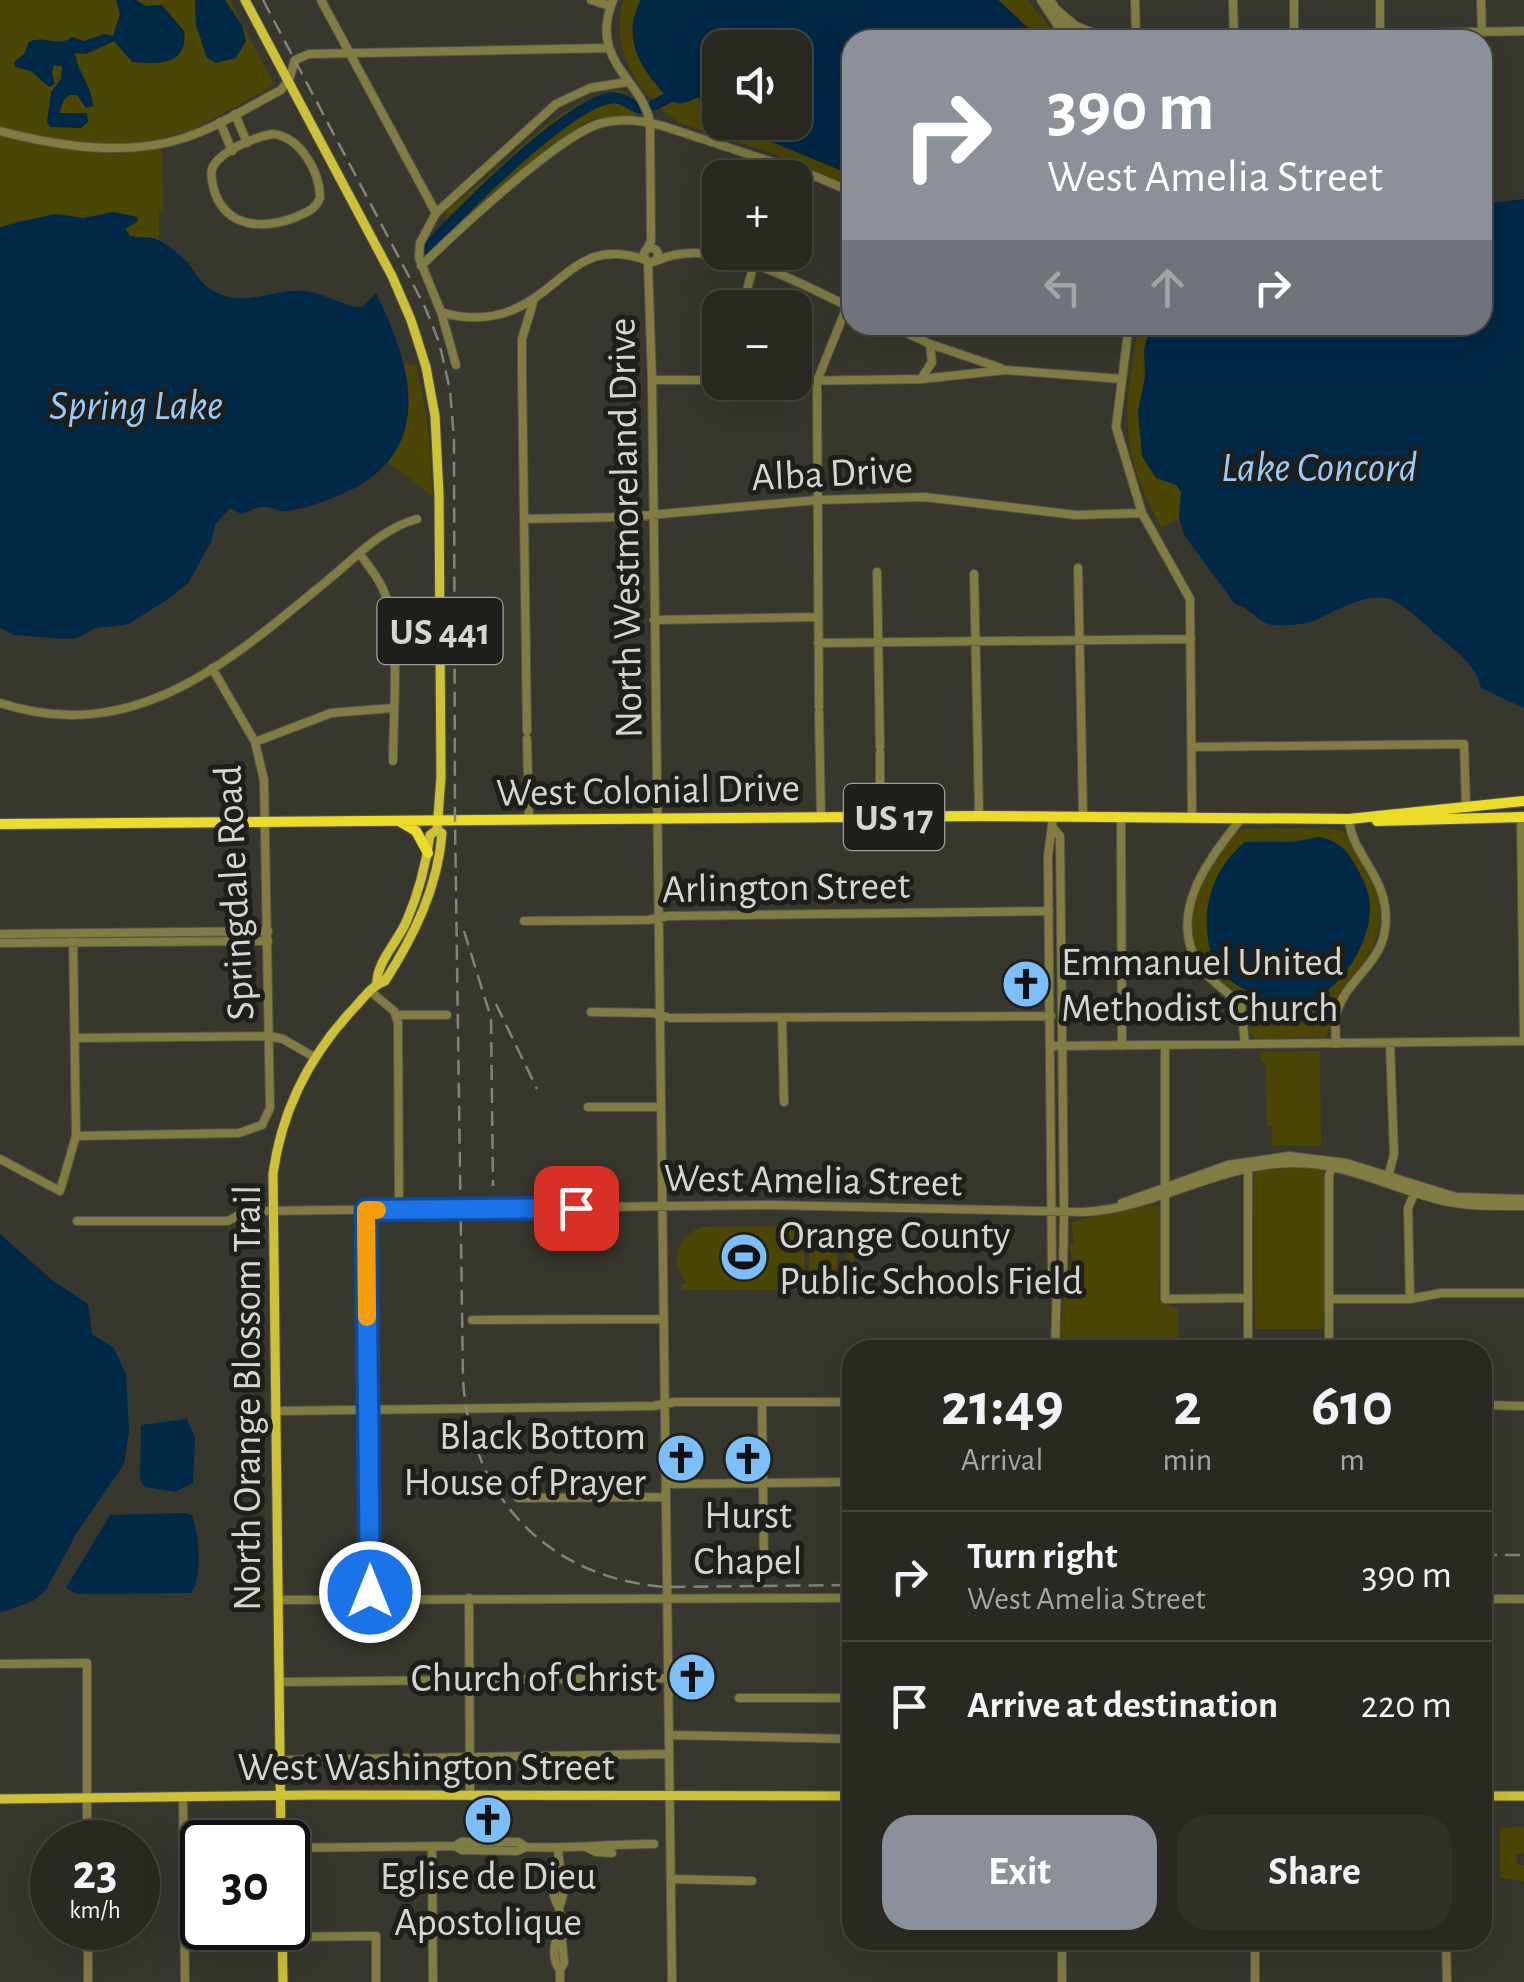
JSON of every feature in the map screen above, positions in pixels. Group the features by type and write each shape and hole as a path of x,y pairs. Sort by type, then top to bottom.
{"highway":[{"name":"West Colonial Drive","path":"1353,819 1524,801"},
{"name":"West Colonial Drive","path":"0,824 398,820 438,825 529,820 979,816 1053,822 1083,816 1353,819 1396,823 1523,818"},
{"path":"398,820 416,831 428,853"}],"main road":[{"name":"North Orange Blossom Trail","path":"245,0 402,298 420,344 431,392 439,495 438,825 442,833 436,870 420,918 386,981 373,987 340,1022 314,1057 293,1096 273,1174 281,1820"},
{"name":"North Orange Blossom Trail","path":"373,987 376,973 399,938 414,902 430,835 438,825"},
{"name":"West Washington Street","path":"0,1799 842,1796"},
{"path":"1492,1796 1524,1796"},
{"path":"282,1950 283,1982"}],"street":[{"path":"321,0 436,214"},
{"path":"592,0 611,3"},
{"path":"1041,0 1060,30"},
{"path":"1135,0 1136,30"},
{"path":"1233,0 1234,30"},
{"path":"1294,0 1294,30"},
{"path":"1380,0 1380,30"},
{"path":"1482,0 1482,30"},
{"name":"North Westmoreland Drive","path":"611,3 610,48 648,112 650,123 672,1982"},
{"path":"1052,4 1076,26 1088,30"},
{"path":"1052,4 1073,30"},
{"path":"1492,32 1524,31"},
{"path":"0,131 67,145 124,147 184,138 281,90 289,80 292,65 309,54 610,48"},
{"path":"456,365 442,312 422,266 420,243 436,214 556,104 590,88 627,82"},
{"path":"235,114 247,143"},
{"path":"220,122 232,151"},
{"path":"422,266 446,241 578,133 603,122 650,123 842,188"},
{"path":"272,134 288,136 296,142 320,184 316,207 292,219 265,225 247,223 228,213 217,198 211,178 213,167 232,151 272,134"},
{"path":"442,312 477,319 496,316 534,299 575,264 607,255 702,256"},
{"path":"767,270 842,303"},
{"path":"529,820 522,338 534,299"},
{"path":"820,817 817,381 842,325"},
{"path":"911,335 1006,370"},
{"path":"1129,335 1115,414 1116,434 1142,513 1188,592 1192,818"},
{"path":"921,379 932,362 930,344"},
{"path":"812,381 921,379 1006,370 1122,379"},
{"path":"652,380 702,380"},
{"name":"Alba Drive","path":"524,519 653,515 818,500 924,496 1076,514 1142,513"},
{"path":"0,703 44,715 101,715 160,698 212,668 282,618 395,527 416,520"},
{"path":"360,554 385,593 394,636 393,760"},
{"path":"1078,568 1083,816"},
{"path":"877,572 880,804 884,817"},
{"path":"974,574 979,816"},
{"path":"654,620 818,617"},
{"path":"818,642 1191,639"},
{"name":"Springdale Road","path":"76,1136 238,1134 262,1124 270,1108 264,780 255,742 212,668"},
{"path":"255,742 331,714 393,708"},
{"path":"1192,747 1464,744 1466,806"},
{"path":"1121,817 1122,1046"},
{"path":"1051,1046 1524,1041 1523,818"},
{"path":"1336,1044 1337,1012 1346,993 1374,961 1386,916 1377,876 1350,830 1353,819"},
{"path":"1241,820 1202,871 1192,898 1189,924 1193,950 1203,970 1241,1005 1245,1044"},
{"path":"1053,822 1048,836 1050,1016 1063,1211"},
{"path":"1053,822 1060,836 1063,1211 1052,1273 1058,1284 1055,1340"},
{"name":"Arlington Street","path":"524,921 1049,911"},
{"path":"0,934 73,938"},
{"path":"0,943 73,938 268,936"},
{"path":"0,1159 60,1191 76,1136 73,938"},
{"path":"373,987 396,1015 400,1210"},
{"path":"591,1012 782,1018 1050,1016"},
{"path":"396,1015 447,1014"},
{"path":"782,1018 784,1102"},
{"path":"75,1038 270,1036 314,1057"},
{"path":"1371,1178 1388,1177 1394,1154 1390,1043"},
{"path":"1165,1046 1165,1299 1248,1298"},
{"path":"588,1107 661,1107"},
{"name":"West Amelia Street","path":"76,1221 228,1221 246,1210 662,1206 1102,1211 1248,1164 1289,1156 1322,1158 1456,1197 1524,1203"},
{"name":"West Amelia Street","path":"1248,1164 1296,1162 1330,1166 1462,1204 1524,1203"},
{"path":"1248,1164 1248,1340"},
{"path":"1329,1340 1330,1166 1352,1166"},
{"path":"1410,1299 1408,1208 1415,1192"},
{"path":"366,1210 370,1600"},
{"path":"1329,1300 1410,1299 1440,1293 1524,1293"},
{"path":"472,1320 663,1319"},
{"path":"762,1402 764,1569"},
{"path":"276,1411 842,1402"},
{"path":"1492,1405 1524,1406"},
{"path":"666,1484 842,1482"},
{"path":"518,1498 666,1496"},
{"path":"468,1598 470,1796"},
{"path":"278,1600 842,1598"},
{"path":"1492,1599 1524,1599"},
{"path":"0,1664 87,1663 86,1820"},
{"path":"279,1682 668,1678"},
{"path":"739,1698 842,1698"},
{"path":"669,1735 842,1739"},
{"path":"280,1760 669,1754"},
{"path":"184,1797 186,1982"},
{"path":"588,1848 598,1844 654,1844"},
{"path":"310,1848 455,1846 462,1850 517,1851 526,1847 588,1848 612,1853"},
{"path":"432,1847 433,1982"},
{"path":"558,1848 558,1872 563,1878 559,1934 564,1942 560,1982"},
{"path":"671,1880 752,1881"},
{"path":"310,1933 376,1936 376,1982"},
{"path":"88,1950 88,1982"},
{"path":"1062,1950 1062,1982"},
{"path":"1254,1950 1255,1982"},
{"path":"1446,1950 1447,1982"}],"shaded area":[{"path":"0,0 230,0 273,83 192,130 162,138 163,210 159,211 159,240 130,236 125,229 136,223 114,212 83,218 63,214 0,227"},
{"path":"624,0 641,0 633,32 637,51 669,99 679,103 698,97 702,131 682,124 653,101 631,71 620,37"},
{"path":"998,0 1028,0 1051,30 1030,30"},
{"path":"619,90 626,92 637,107 636,115 592,119 580,126 445,237 446,211 541,129 584,101"},
{"path":"730,140 777,144 842,171 842,183 812,170 812,160 784,158"},
{"path":"1137,335 1231,335 1190,513 1161,527 1131,450 1130,382"},
{"path":"404,364 416,365 420,381 432,496 387,461 400,440 407,416"},
{"path":"1244,829 1338,830 1351,838 1365,863 1380,906 1380,924 1376,940 1325,1037 1251,1036 1245,1005 1201,960 1193,925 1198,886 1216,851","holes":["1326,839 1347,853 1367,893 1368,930 1361,946 1338,974 1307,1001 1280,1002 1256,995 1236,982 1221,964 1211,942 1211,893 1222,868 1237,849 1249,842"]},
{"path":"1320,1051 1321,1146 1272,1145 1272,1126 1267,1125 1266,1063 1261,1062 1260,1052"},
{"path":"1297,1167 1324,1173 1324,1329 1255,1329 1253,1176 1258,1171"},
{"path":"1159,1206 1159,1302 1171,1302 1171,1307 1178,1307 1179,1340 1059,1340 1067,1269 1074,1263 1069,1247 1074,1242 1071,1224 1085,1218"},
{"name":"Orange County Public Schools Field","path":"824,1226 838,1230 850,1242 852,1266 841,1283 826,1290 681,1290 681,1284 687,1283 678,1267 678,1251 693,1231 702,1227","holes":["825,1232 844,1244 847,1260 838,1277 805,1284 804,1233"]},
{"path":"809,1240 837,1240 837,1276 809,1276"},
{"path":"1524,1827 1524,1853 1516,1854 1517,1865 1524,1865 1524,1881 1500,1878 1500,1828"}],"water":[{"path":"116,0 162,5 184,31 182,51 170,60 152,63 132,62 114,41 86,54 75,53 93,106 86,108 77,95 70,95 59,113 87,113 88,122 81,128 50,127 47,122 51,92 61,79 62,66 54,65 55,84 49,87 31,71 15,67 14,62 35,40 61,41 72,37 84,41 104,34 113,36 120,14"},
{"path":"195,0 225,0 242,25 246,41 236,58 216,63 207,58 196,25"},
{"path":"641,0 998,0 1030,30 842,30 842,171 764,140 812,140 812,30 702,30 702,106 699,97 682,103 670,100 638,57 633,35"},
{"name":"Lake Concord","path":"1524,199 1524,708 1481,688 1461,655 1394,601 1363,600 1313,621 1284,625 1263,622 1235,604 1184,535 1179,517 1181,492 1176,485 1156,478 1142,456 1138,412 1148,335 1492,335 1492,203"},
{"name":"Spring Lake","path":"114,212 137,217 138,221 125,229 130,236 164,243 184,259 208,288 228,297 302,291 362,307 376,293 406,377 409,404 405,430 394,454 374,475 345,493 292,510 263,507 241,514 230,508 215,525 212,540 189,582 129,624 96,628 77,638 14,635 0,628 0,227 54,214 83,218"},
{"path":"1319,837 1343,849 1367,889 1369,919 1360,949 1331,988 1305,1002 1283,1002 1246,990 1222,973 1210,950 1207,918 1215,882 1245,842 1294,842"},
{"path":"0,1234 52,1280 88,1304 92,1334 114,1348 126,1374 129,1432 124,1464 76,1534 46,1590 33,1601 0,1613"},
{"path":"187,1419 195,1438 193,1483 175,1492 145,1487 140,1480 141,1425"},
{"path":"110,1515 192,1515 198,1544 197,1577 191,1593 77,1594 66,1588"}],"waterway":[{"path":"654,105 681,91"},
{"path":"427,249 487,188 569,119 611,98 639,108"},
{"path":"1292,1002 1292,1015"}],"railway":[{"path":"263,0 425,307 439,342 450,390 454,440 463,1379 469,1421 481,1460 499,1495 523,1524 552,1549 586,1568 624,1581 667,1587 842,1585"},
{"path":"464,931 491,1018 493,1186"},
{"path":"496,1004 537,1089"},
{"path":"1492,1555 1524,1555"}],"slow traffic":[{"path":"367,1317 366,1210 377,1210"}],"place":[{"name":"Emmanuel United Methodist Church","path":"1026,984"},
{"name":"Orange County Public Schools Field","path":"744,1257"},
{"name":"Black Bottom House of Prayer","path":"681,1458"},
{"name":"Hurst Chapel","path":"748,1459"},
{"name":"Church of Christ","path":"692,1677"},
{"name":"Eglise de Dieu Apostolique","path":"488,1820"}],"route":[{"path":"370,1592 366,1210 576,1208"}]}
